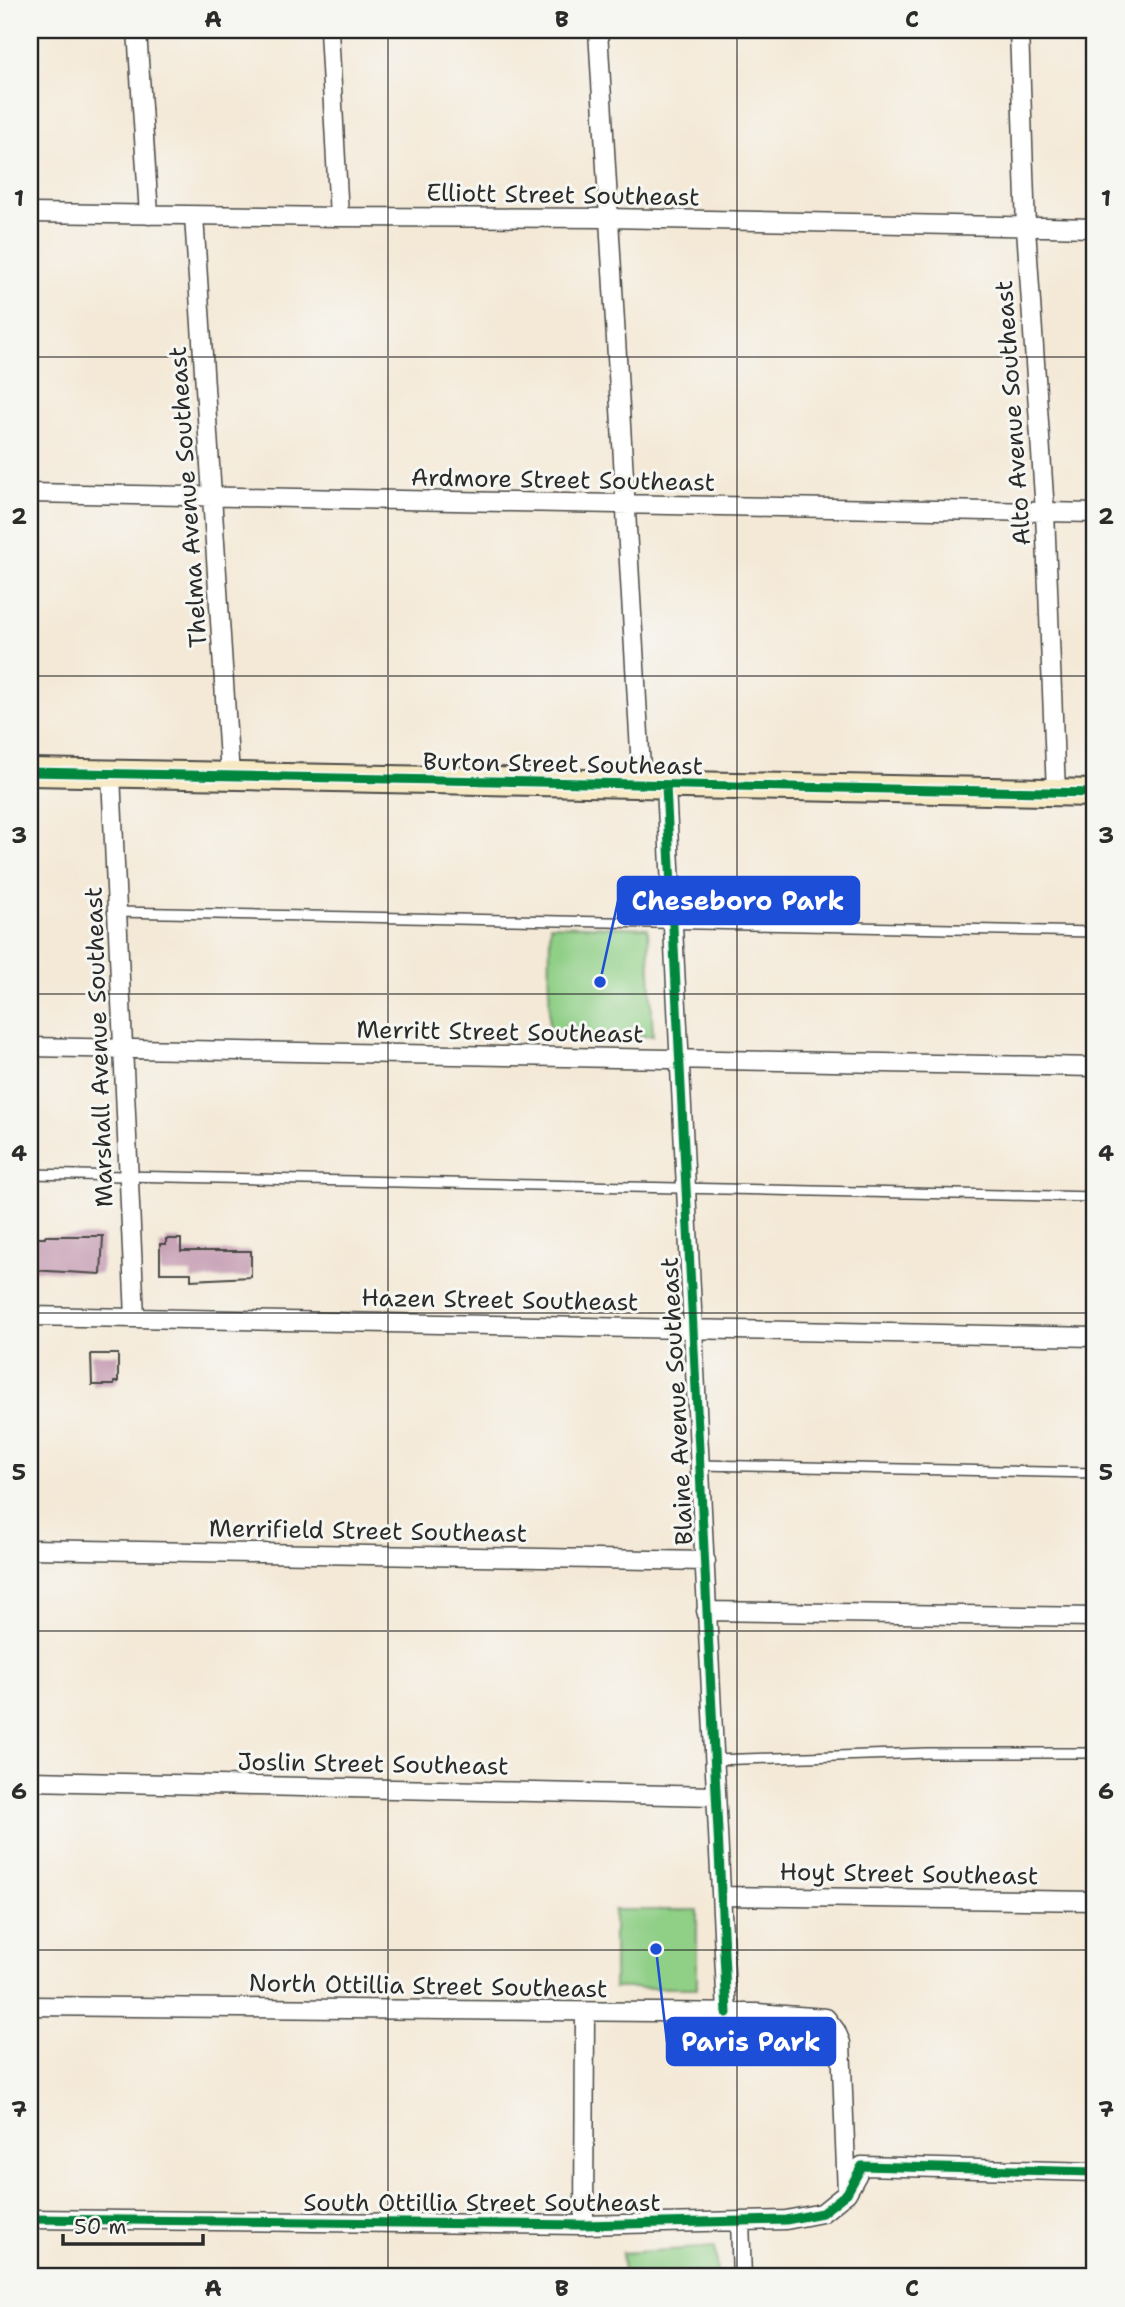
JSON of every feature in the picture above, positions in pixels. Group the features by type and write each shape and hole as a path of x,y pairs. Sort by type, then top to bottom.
{"main road":[{"name":"Burton Street Southeast","path":"30,772 1095,793"}],"street":[{"path":"137,30 149,215"},
{"path":"329,30 340,218"},
{"name":"Blaine Avenue Southeast","path":"598,30 626,506 654,786 672,923 726,2013"},
{"name":"Alto Avenue Southeast","path":"1019,30 1026,228 1045,512 1056,793"},
{"name":"Elliott Street Southeast","path":"30,213 340,218 608,218 1095,228"},
{"name":"Thelma Avenue Southeast","path":"194,216 230,776"},
{"name":"Ardmore Street Southeast","path":"30,493 1095,513"},
{"name":"Marshall Avenue Southeast","path":"111,774 135,1318"},
{"name":"Merritt Street Southeast","path":"30,1047 1095,1067"},
{"name":"Hazen Street Southeast","path":"30,1316 1095,1337"},
{"name":"Merrifield Street Southeast","path":"30,1549 705,1562"},
{"path":"706,1611 1095,1616"},
{"name":"Joslin Street Southeast","path":"30,1781 715,1796"},
{"name":"Hoyt Street Southeast","path":"722,1895 1095,1901"},
{"name":"North Ottillia Street Southeast","path":"30,2006 726,2013 826,2018 841,2043 847,2193"},
{"path":"584,2225 585,2012"},
{"path":"847,2193 862,2166 1095,2172"},
{"name":"South Ottillia Street Southeast","path":"30,2219 584,2225 740,2221 807,2217 822,2213 847,2193"},
{"path":"740,2221 742,2277"}],"lane":[{"path":"117,912 1095,932"},
{"path":"30,1174 1095,1197"},
{"path":"700,1465 1095,1473"},
{"path":"713,1760 927,1754 1095,1754"}],"green space":[{"path":"550,925 648,928 653,1036 549,1035"},
{"path":"614,1910 697,1910 697,1988 614,1988"},
{"path":"715,2247 717,2277 623,2277 622,2253"}],"building":[{"path":"103,1236 101,1274 30,1270 30,1238"},
{"path":"166,1239 181,1239 181,1251 251,1251 251,1277 191,1280 191,1273 160,1273 160,1244 166,1244"},
{"path":"91,1354 118,1354 118,1382 114,1382 114,1385 92,1385"}],"cycle path":[{"path":"30,772 1095,793"},
{"path":"666,786 727,2013"},
{"path":"30,2219 584,2225 786,2220 822,2213 847,2193 862,2166 1095,2172"}],"place":[{"name":"Cheseboro Park","path":"600,982"},
{"name":"Paris Park","path":"656,1949"}]}
